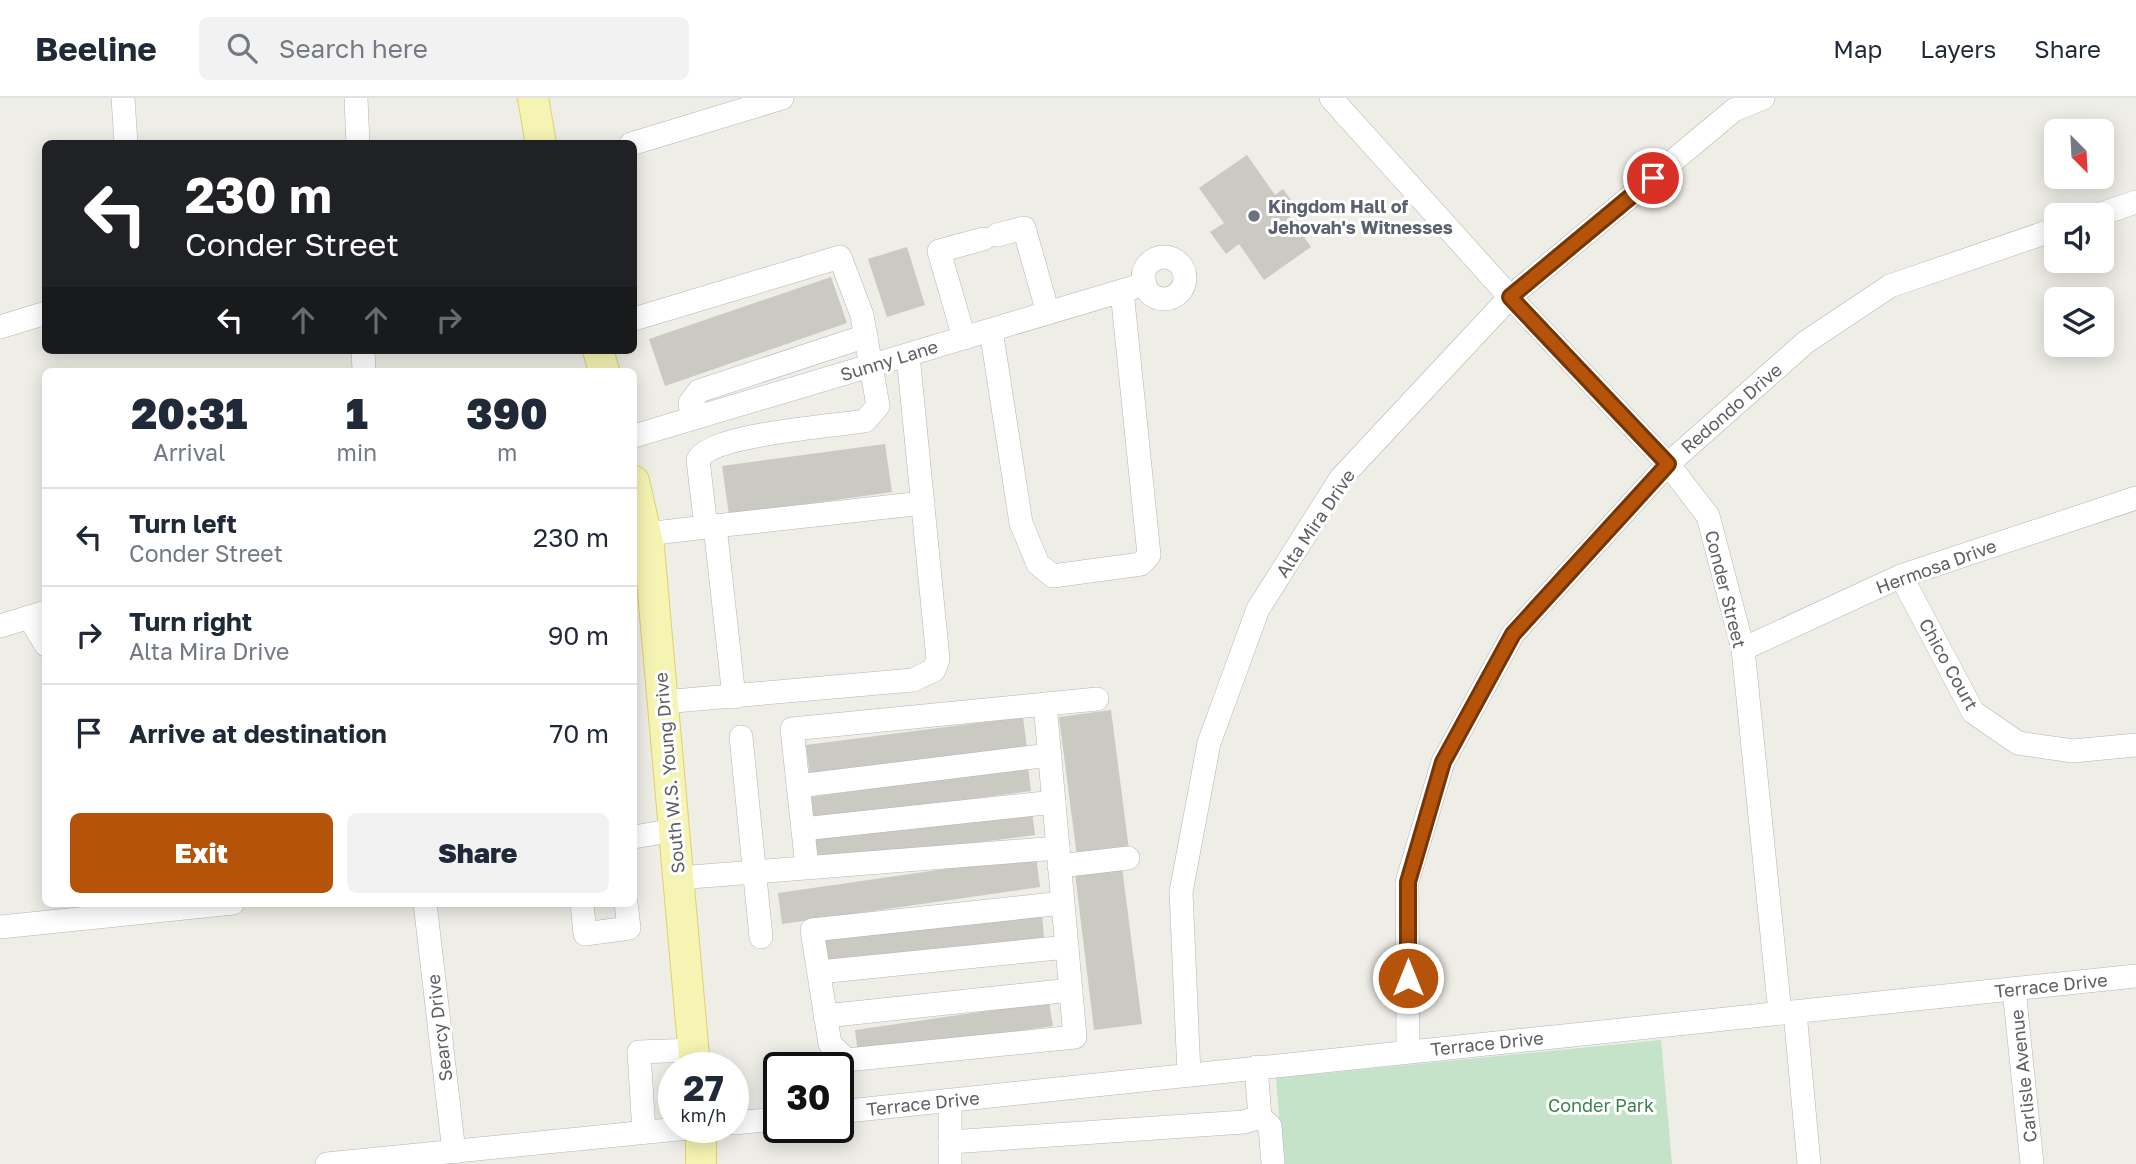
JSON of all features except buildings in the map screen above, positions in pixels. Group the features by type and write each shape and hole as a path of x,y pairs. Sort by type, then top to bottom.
{"main road":[{"path":"533,98 540,140"},
{"name":"South W.S. Young Drive","path":"637,494 646,534 663,702 693,1052"},
{"path":"700,1143 701,1164"}],"street":[{"path":"122,98 126,140"},
{"path":"356,98 358,140"},
{"path":"637,142 782,98"},
{"name":"Conder Street","path":"1331,98 1510,297 1668,464 1708,516 1743,649 1808,1164"},
{"name":"Alta Mira Drive","path":"1189,1074 1181,891 1209,743 1258,609 1341,478 1510,297 1734,110 1763,98"},
{"path":"2114,210 2136,202"},
{"path":"964,338 939,251 1024,228 1048,313"},
{"name":"Redondo Drive","path":"1408,1051 1408,882 1443,762 1513,634 1668,464 1807,342 1890,286 2044,233"},
{"path":"637,318 840,257 858,298 878,406 865,421 732,440 702,451 698,460 734,697"},
{"name":"Sunny Lane","path":"637,435 1145,284"},
{"path":"991,330 1021,523 1038,564 1053,576 1141,564 1149,555 1122,291"},
{"path":"0,327 42,314"},
{"path":"692,418 691,404 699,391 866,336"},
{"path":"827,348 836,376"},
{"path":"663,702 914,680 933,670 938,659 908,355"},
{"path":"780,433 782,363"},
{"path":"732,440 733,378"},
{"name":"Hermosa Drive","path":"1743,649 1900,576 2136,498"},
{"path":"646,534 923,503"},
{"name":"Chico Court","path":"1900,576 1973,712 2018,743 2073,751 2136,745"},
{"path":"0,626 37,614 42,631"},
{"path":"807,867 792,729 1097,699"},
{"path":"1045,704 1050,755 1075,1037 847,1060 830,1044 812,930 1063,903"},
{"path":"740,737 761,937"},
{"path":"798,786 1050,755"},
{"path":"803,829 1054,802"},
{"path":"637,836 674,830"},
{"path":"678,878 807,867 1059,857 1128,858"},
{"path":"0,927 194,907"},
{"name":"Searcy Drive","path":"426,907 467,1155"},
{"path":"583,907 586,934 629,928 626,907"},
{"path":"818,972 1067,947"},
{"name":"Terrace Drive","path":"854,1110 2136,976"},
{"name":"Carlisle Avenue","path":"2014,989 2032,1164"},
{"path":"825,1016 1071,990"},
{"path":"644,1132 639,1052 658,1054"},
{"path":"1256,1067 1260,1118 1270,1126 1273,1164"},
{"path":"950,1101 950,1153 1244,1122 1260,1118"},
{"path":"327,1164 467,1155 658,1131"}],"green space":[{"name":"Conder Park","path":"1661,1040 1672,1164 1283,1164 1276,1078"}],"place":[{"name":"Kingdom Hall of Jehovah's Witnesses","path":"1254,216"}],"route":[{"path":"1408,978 1408,882 1443,762 1513,634 1668,464 1510,297 1653,178"}]}
